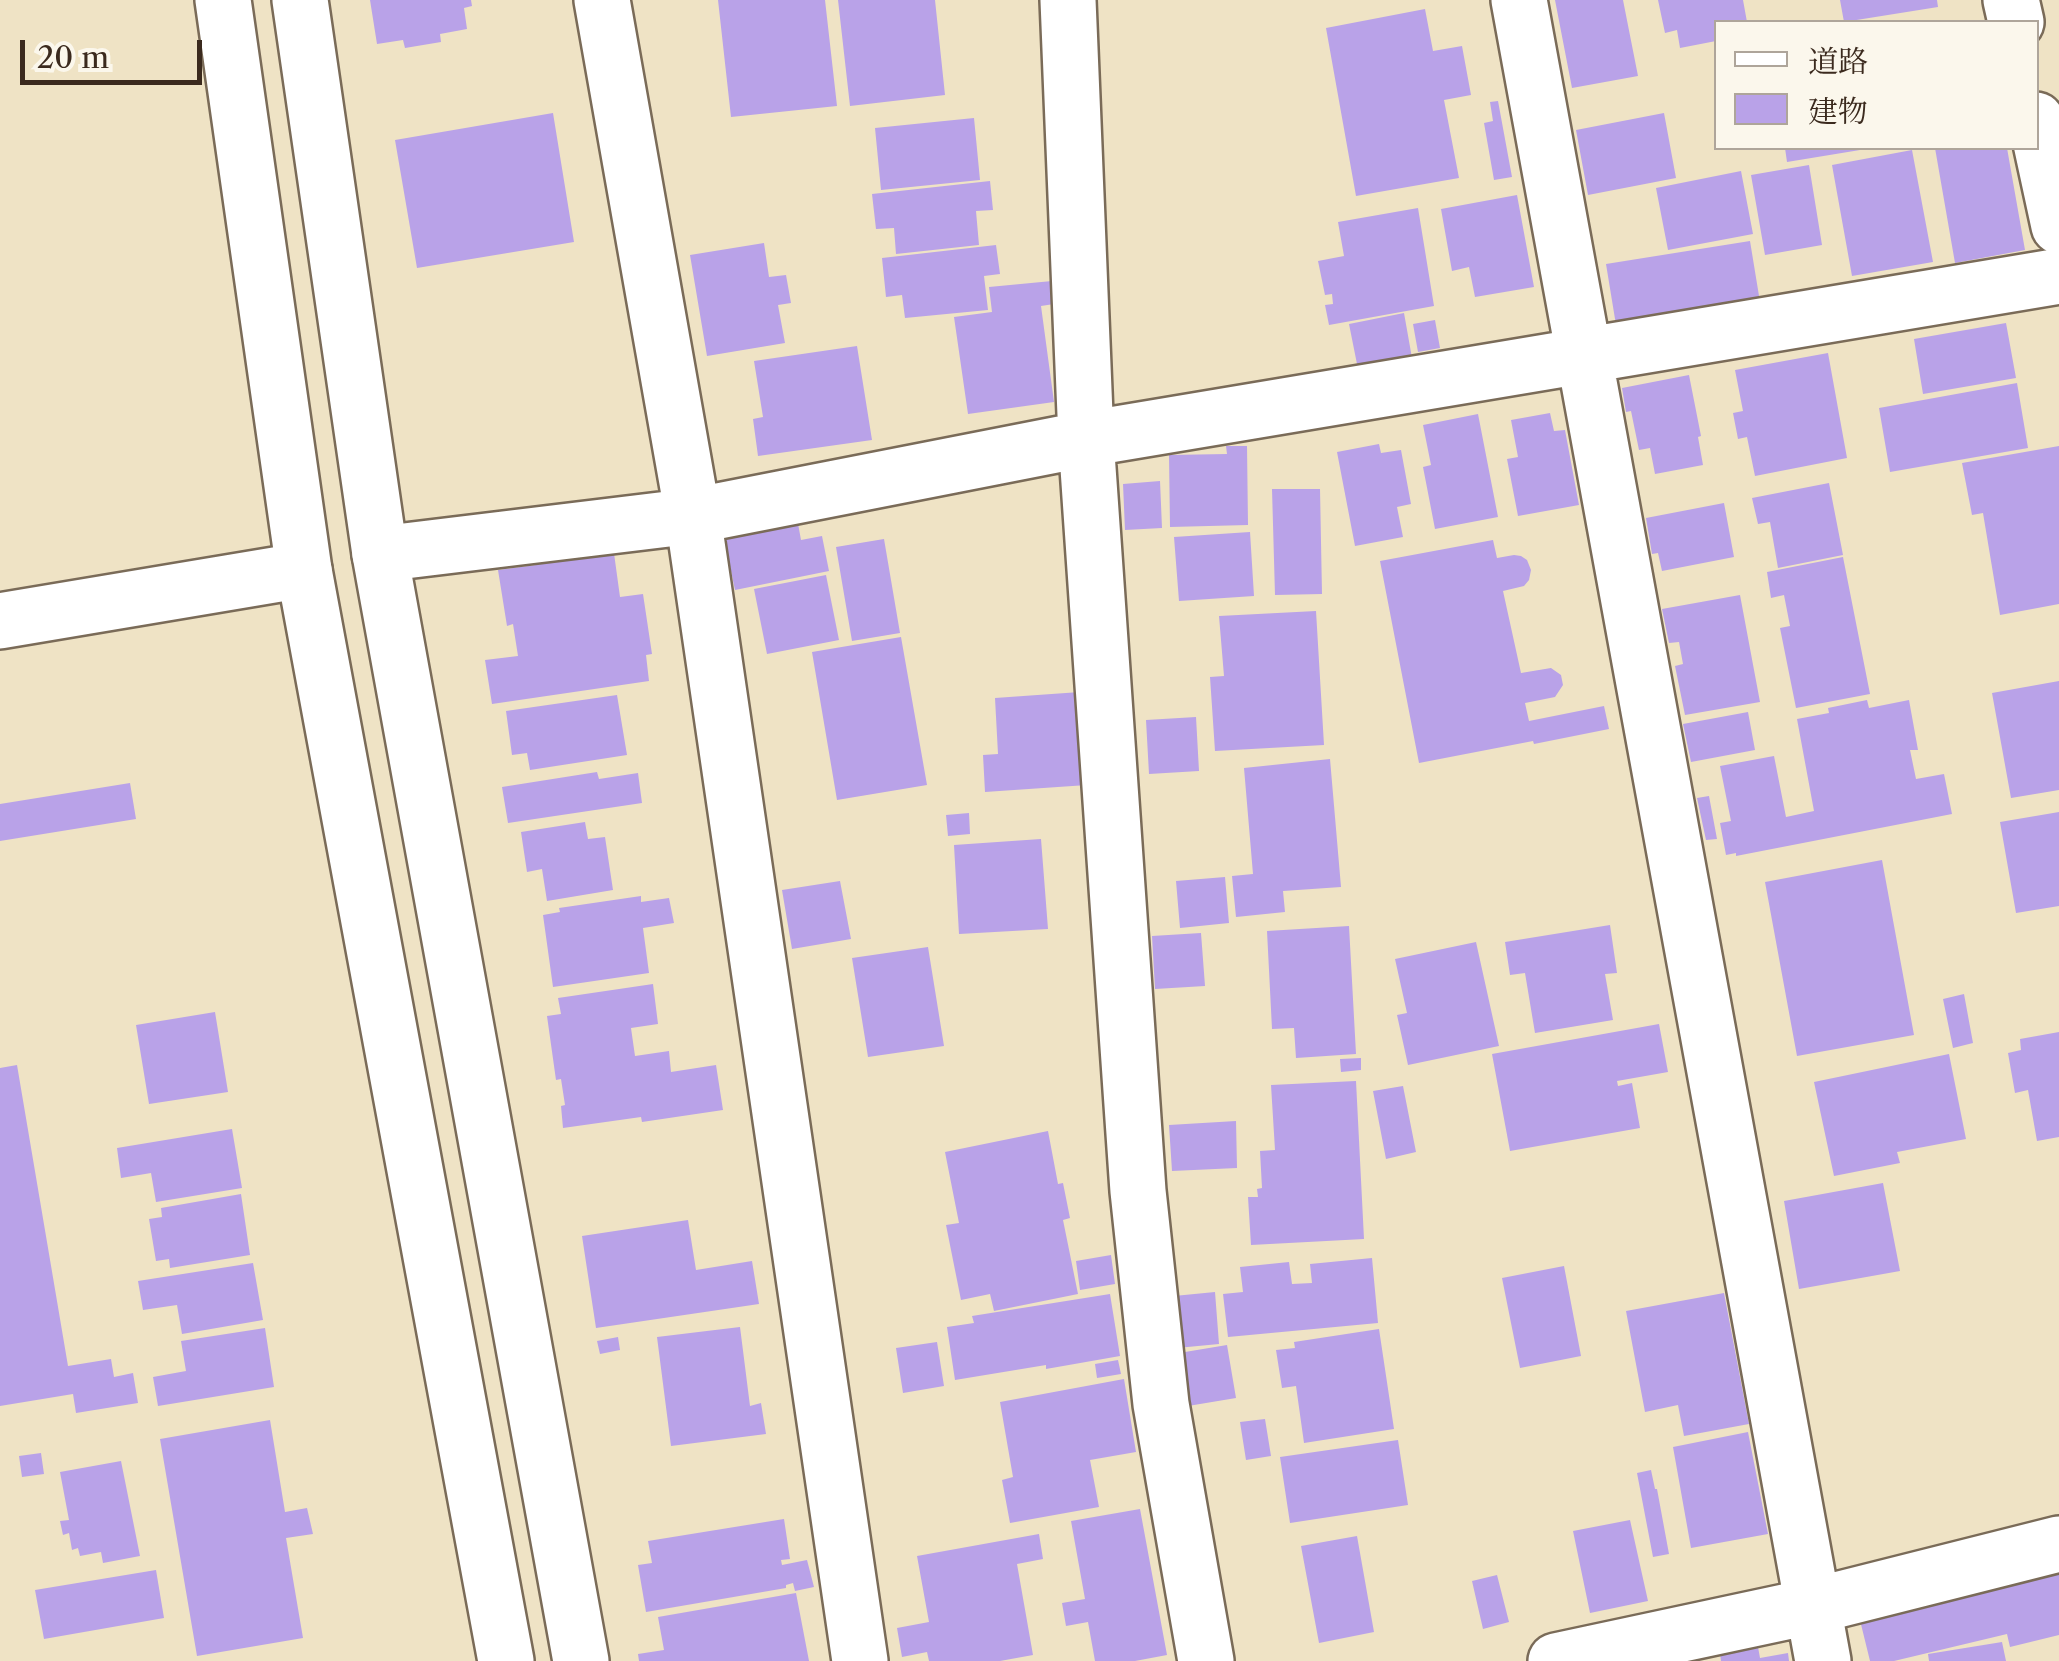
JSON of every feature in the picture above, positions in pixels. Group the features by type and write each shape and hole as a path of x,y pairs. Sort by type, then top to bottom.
{"street":[{"path":"223,0 304,570 506,1661"},
{"path":"300,0 380,554 581,1661"},
{"path":"602,0 693,516 860,1661"},
{"path":"1068,0 1086,439 1138,1191 1162,1404 1206,1661"},
{"path":"1520,0 1823,1661"},
{"path":"2039,134 2059,226"},
{"path":"380,554 693,516 1086,439 2059,276"},
{"path":"0,622 304,570"},
{"path":"1556,1661 1813,1606 2059,1544"}],"building":[{"path":"370,0 471,0 472,6 464,8 467,29 440,34 441,42 405,48 403,40 377,44"},
{"path":"718,0 825,0 837,106 731,117"},
{"path":"838,0 935,0 945,95 850,106"},
{"path":"1555,0 1623,0 1638,76 1572,88"},
{"path":"1658,0 1743,0 1747,20 1714,20 1714,41 1680,48 1677,30 1665,33"},
{"path":"1840,0 1937,0 1938,7 1844,20"},
{"path":"1425,9 1433,51 1462,46 1471,95 1444,100 1459,178 1356,196 1326,28"},
{"path":"1498,101 1512,177 1494,180 1484,123 1493,121 1490,102"},
{"path":"553,113 574,242 417,268 395,140"},
{"path":"1664,113 1676,178 1588,195 1576,130"},
{"path":"974,118 980,180 881,190 875,128"},
{"path":"1785,150 1860,150 1787,162"},
{"path":"1912,150 1933,262 1852,276 1832,165"},
{"path":"1935,150 2007,150 2025,250 1955,263"},
{"path":"1809,165 1822,245 1765,255 1751,175"},
{"path":"1741,171 1753,234 1668,250 1656,188"},
{"path":"990,181 993,210 976,211 979,245 896,254 894,228 876,229 872,194"},
{"path":"1517,195 1534,287 1475,297 1469,267 1452,271 1441,209"},
{"path":"1418,208 1434,306 1329,325 1325,305 1333,304 1332,294 1325,295 1318,261 1344,256 1338,222"},
{"path":"1750,241 1760,302 1616,325 1606,264"},
{"path":"764,243 769,277 786,275 791,303 778,305 785,343 707,356 690,255"},
{"path":"996,245 1000,274 984,276 988,310 905,318 902,295 886,297 882,258"},
{"path":"1052,281 1054,304 1041,306 1054,402 968,414 954,317 992,312 989,287"},
{"path":"1404,313 1412,358 1358,369 1349,324"},
{"path":"1435,320 1440,348 1418,352 1413,324"},
{"path":"2006,323 2016,378 1923,394 1914,339"},
{"path":"857,346 872,440 758,456 753,419 763,417 754,361"},
{"path":"1828,353 1847,458 1755,476 1747,437 1738,439 1733,413 1743,411 1735,370"},
{"path":"1689,375 1703,465 1655,474 1650,448 1639,450 1622,388"},
{"path":"2017,383 2028,448 1890,472 1879,408"},
{"path":"1550,413 1554,431 1565,430 1579,505 1518,516 1507,459 1518,457 1511,420"},
{"path":"1478,414 1498,517 1435,529 1423,467 1431,465 1423,425"},
{"path":"1379,444 1381,453 1401,450 1411,504 1397,507 1403,537 1355,546 1337,452"},
{"path":"1226,446 1247,446 1248,525 1170,527 1169,455 1227,454"},
{"path":"2059,446 2059,604 2000,615 1983,513 1972,515 1962,463"},
{"path":"1160,481 1162,528 1125,530 1123,484"},
{"path":"1829,483 1843,555 1778,568 1770,522 1758,524 1752,498"},
{"path":"1272,489 1320,489 1322,594 1275,595"},
{"path":"1724,503 1734,557 1662,571 1658,553 1652,554 1646,518"},
{"path":"797,518 801,540 822,536 829,571 735,590 723,533"},
{"path":"1250,532 1254,596 1179,601 1174,537"},
{"path":"884,539 900,633 852,641 836,547"},
{"path":"1493,540 1497,558 1521,556 1531,570 1524,586 1503,591 1521,673 1551,668 1561,675 1563,685 1555,697 1525,703 1529,721 1604,706 1609,729 1419,763 1380,561"},
{"path":"613,546 620,597 643,594 652,654 646,655 649,681 492,704 485,660 518,656 513,624 507,626 498,570 536,565 534,558"},
{"path":"1843,557 1870,694 1796,708 1780,628 1790,626 1784,595 1771,598 1767,572"},
{"path":"826,575 839,640 767,654 754,589"},
{"path":"1740,595 1760,702 1685,715 1675,666 1683,664 1679,642 1669,643 1662,609"},
{"path":"1316,611 1324,745 1215,751 1210,677 1224,676 1219,616"},
{"path":"901,637 927,785 837,800 812,652"},
{"path":"2059,681 2059,790 2011,798 1992,693"},
{"path":"1080,692 1087,785 985,792 983,755 998,754 995,698"},
{"path":"617,695 627,755 530,770 527,753 512,755 506,711"},
{"path":"1867,700 1869,708 1909,700 1918,750 1910,750 1916,779 1944,774 1952,814 1726,855 1720,823 1731,821 1720,766 1774,756 1786,817 1814,811 1797,719"},
{"path":"1748,712 1755,750 1691,762 1683,724"},
{"path":"1196,717 1199,771 1149,774 1146,720"},
{"path":"1330,759 1341,887 1283,891 1285,912 1236,917 1232,876 1253,874 1244,768"},
{"path":"597,772 599,779 638,773 642,803 508,823 502,787"},
{"path":"130,783 136,819 0,841 0,804"},
{"path":"1709,796 1717,839 1706,840 1697,798"},
{"path":"2059,812 2059,906 2016,913 2000,822"},
{"path":"969,813 970,834 948,836 946,815"},
{"path":"585,822 588,839 605,837 613,890 547,901 542,869 527,872 521,832"},
{"path":"1041,839 1048,929 959,934 954,845"},
{"path":"1882,860 1914,1035 1797,1056 1765,882"},
{"path":"1225,877 1229,923 1180,928 1176,881"},
{"path":"840,881 851,939 792,949 782,890"},
{"path":"641,896 641,902 669,898 674,923 643,928 649,973 553,987 543,915 560,912 559,908"},
{"path":"1610,925 1617,973 1605,974 1613,1020 1535,1033 1525,973 1510,975 1505,942"},
{"path":"1349,926 1356,1054 1296,1058 1294,1028 1272,1029 1267,931"},
{"path":"1201,933 1205,986 1155,989 1152,936"},
{"path":"1476,942 1499,1046 1408,1065 1397,1015 1407,1013 1395,959"},
{"path":"928,947 944,1046 868,1057 852,958"},
{"path":"653,984 658,1024 631,1028 635,1056 669,1051 671,1072 716,1065 723,1110 563,1128 561,1106 565,1105 561,1079 556,1080 547,1016 561,1014 558,998"},
{"path":"1964,994 1973,1043 1953,1048 1943,999"},
{"path":"215,1012 228,1092 149,1104 136,1025"},
{"path":"1659,1024 1668,1072 1617,1081 1618,1086 1632,1083 1640,1128 1510,1151 1492,1054"},
{"path":"2059,1032 2059,1137 2037,1141 2028,1090 2015,1093 2008,1053 2021,1050 2020,1039"},
{"path":"1949,1054 1966,1139 1897,1152 1900,1163 1834,1176 1814,1082"},
{"path":"1361,1058 1361,1070 1341,1072 1340,1059"},
{"path":"17,1065 68,1366 111,1359 114,1377 133,1373 138,1403 76,1413 73,1394 0,1406 0,1068"},
{"path":"1356,1081 1364,1239 1251,1245 1248,1197 1258,1197 1257,1189 1262,1188 1260,1151 1275,1150 1271,1085"},
{"path":"1403,1086 1416,1152 1386,1159 1373,1091"},
{"path":"1236,1121 1237,1168 1172,1171 1169,1125"},
{"path":"232,1129 242,1188 156,1202 151,1173 121,1178 117,1148"},
{"path":"1048,1131 1058,1184 1063,1183 1070,1218 1063,1220 1078,1294 994,1311 990,1294 961,1300 946,1225 959,1223 945,1152"},
{"path":"1883,1183 1900,1271 1799,1289 1784,1201"},
{"path":"241,1194 250,1255 170,1268 169,1259 156,1261 149,1219 162,1217 161,1208"},
{"path":"688,1220 696,1270 752,1261 759,1304 596,1328 582,1236"},
{"path":"1111,1255 1115,1284 1080,1290 1076,1261"},
{"path":"1372,1258 1378,1323 1228,1337 1223,1294 1243,1292 1240,1267 1289,1262 1292,1284 1312,1283 1310,1264"},
{"path":"253,1263 263,1320 182,1334 177,1305 143,1310 138,1281"},
{"path":"1564,1266 1581,1356 1520,1368 1502,1278"},
{"path":"1215,1292 1219,1344 1177,1348 1174,1296"},
{"path":"1724,1293 1749,1424 1684,1436 1678,1405 1645,1412 1626,1311"},
{"path":"1110,1294 1120,1356 955,1380 947,1327 974,1323 972,1316"},
{"path":"740,1327 750,1406 761,1403 766,1434 671,1446 657,1337"},
{"path":"265,1328 274,1387 158,1406 153,1377 186,1371 181,1341"},
{"path":"1379,1329 1394,1429 1304,1443 1296,1386 1282,1388 1276,1350 1295,1348 1294,1342"},
{"path":"618,1337 620,1350 600,1354 597,1341"},
{"path":"937,1342 944,1386 903,1393 896,1348"},
{"path":"1227,1345 1236,1398 1188,1406 1179,1353"},
{"path":"1118,1360 1121,1374 1097,1378 1095,1364"},
{"path":"1124,1379 1136,1452 1090,1460 1099,1507 1010,1523 1002,1480 1013,1477 1000,1402"},
{"path":"1265,1419 1271,1456 1246,1460 1240,1422"},
{"path":"270,1420 285,1512 307,1508 313,1534 286,1538 303,1638 197,1656 160,1439"},
{"path":"1748,1432 1768,1534 1691,1548 1673,1447"},
{"path":"1398,1440 1408,1505 1290,1523 1280,1457"},
{"path":"41,1453 44,1474 22,1477 19,1456"},
{"path":"121,1461 140,1556 103,1563 101,1552 80,1556 78,1548 72,1550 69,1533 63,1535 60,1521 69,1520 60,1472"},
{"path":"1651,1470 1669,1554 1653,1557 1637,1473"},
{"path":"1140,1509 1167,1655 1135,1661 1095,1661 1088,1622 1066,1626 1062,1603 1085,1599 1071,1521"},
{"path":"784,1519 790,1559 781,1560 782,1565 807,1560 814,1587 795,1591 793,1583 786,1588 646,1612 638,1565 652,1563 648,1541"},
{"path":"1630,1520 1648,1601 1590,1613 1573,1531"},
{"path":"1039,1534 1043,1559 1017,1564 1033,1655 1000,1661 929,1661 927,1652 902,1657 897,1628 929,1622 917,1556"},
{"path":"1357,1536 1374,1632 1319,1643 1301,1546"},
{"path":"2059,1564 2059,1635 2010,1647 2007,1634 1894,1661 1870,1661 1858,1612"},
{"path":"156,1570 164,1618 44,1639 35,1590"},
{"path":"1497,1575 1509,1622 1483,1629 1472,1581"},
{"path":"796,1593 809,1661 639,1661 638,1654 664,1650 658,1617"},
{"path":"2002,1642 2006,1661 1929,1661 1928,1654"},
{"path":"1758,1647 1760,1658 1788,1653 1789,1661 1721,1661 1720,1653"}]}
